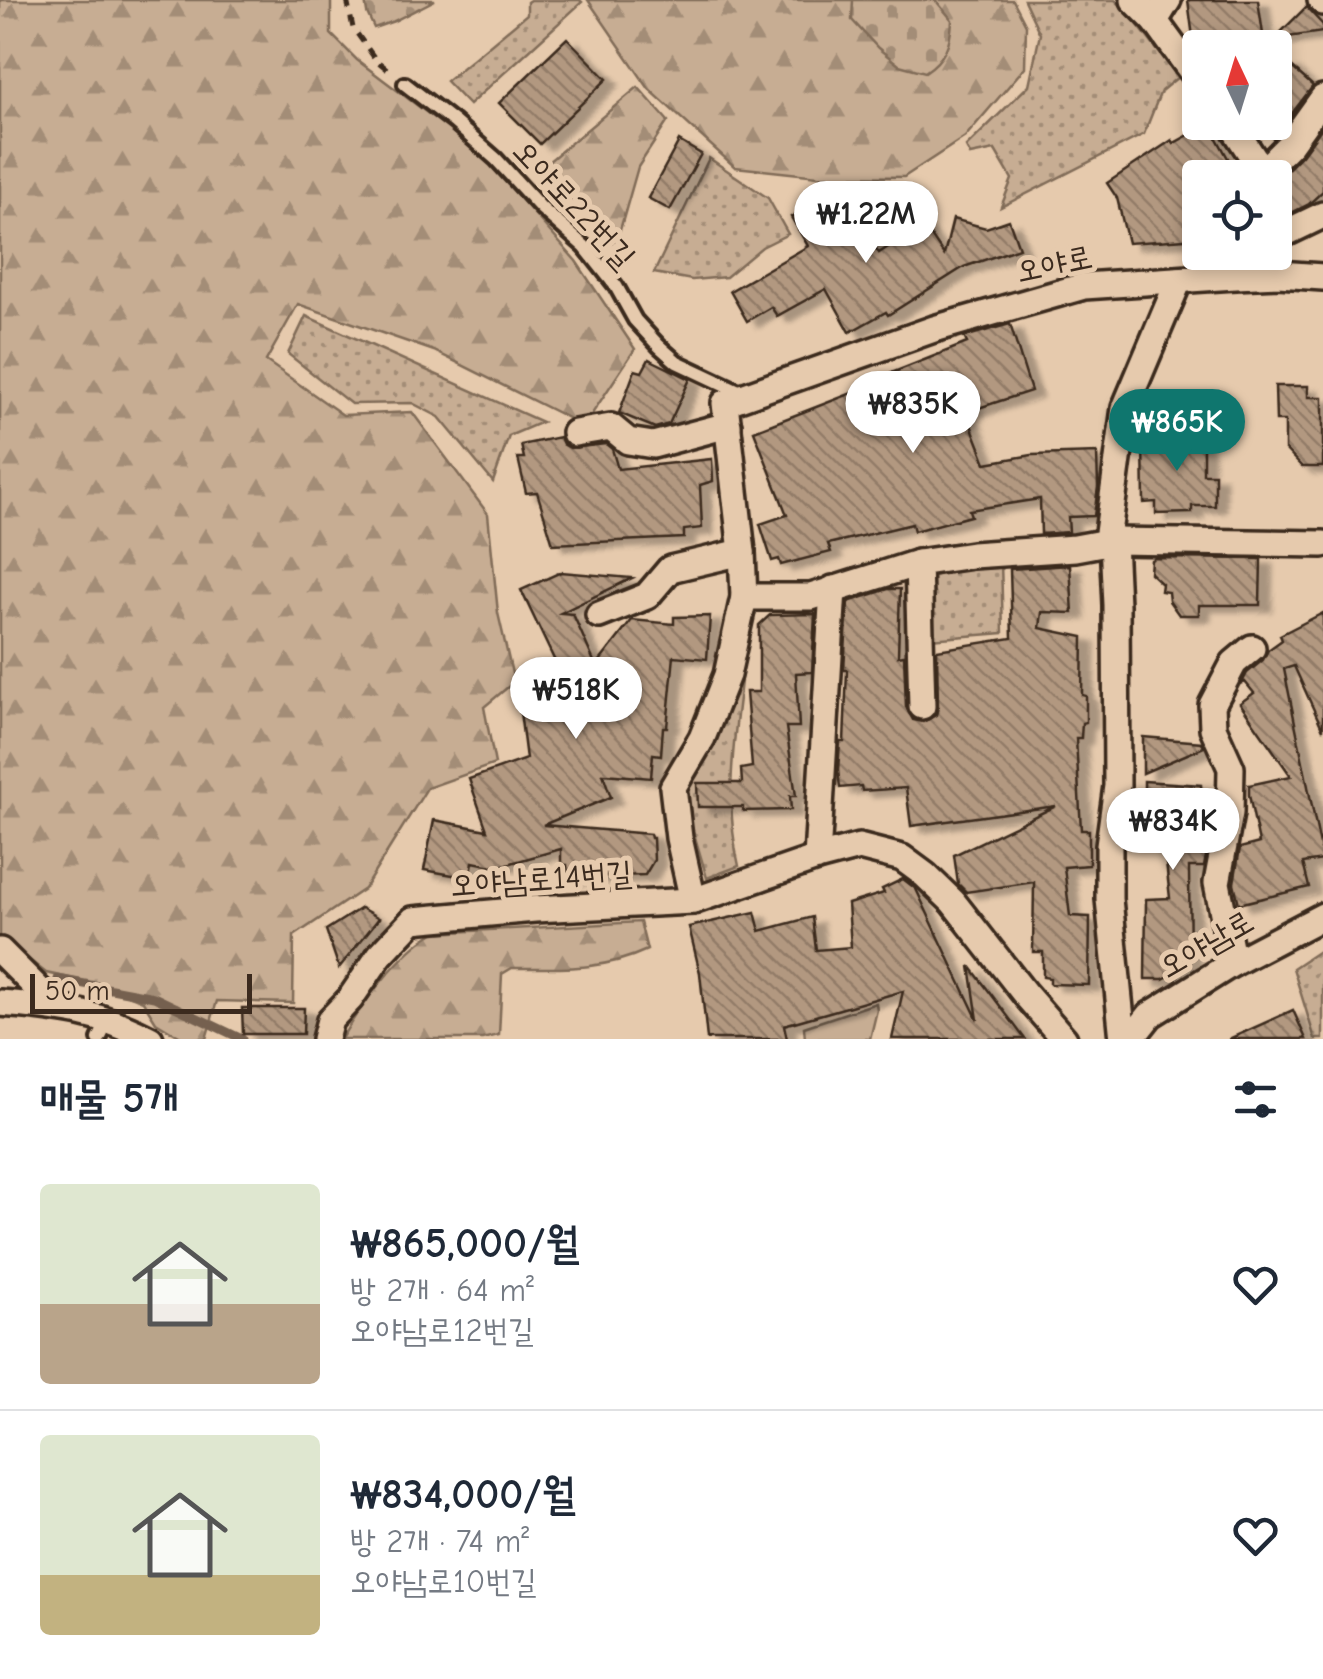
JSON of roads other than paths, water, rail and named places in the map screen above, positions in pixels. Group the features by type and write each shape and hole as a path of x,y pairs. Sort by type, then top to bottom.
{"street":[{"path":"1134,0 1162,11 1182,49"},
{"path":"1273,160 1323,98"},
{"path":"1292,230 1323,215"},
{"name":"오야로","path":"1292,268 1323,277"},
{"name":"오야로","path":"747,396 934,328 1033,299 1084,286 1179,280 1235,270"},
{"path":"1127,1039 1108,899 1116,786 1116,605 1112,541 1108,533 1124,408 1179,280"},
{"path":"693,901 673,787 702,738 727,675 744,597 724,404 747,396"},
{"path":"575,433 610,427 628,442 652,445 728,424"},
{"path":"744,597 810,597 918,563 1112,541 1323,544"},
{"path":"599,615 647,596 670,569 742,552"},
{"path":"918,563 922,706"},
{"path":"816,858 834,589"},
{"path":"1233,963 1217,883 1230,813 1232,768 1213,728 1212,705 1234,663 1252,648"},
{"name":"오야남로14번길","path":"325,1039 330,1020 350,999 380,955 413,920 693,901 859,847 902,858 953,902 1064,1039"},
{"name":"오야남로","path":"1127,1039 1150,1015 1233,963 1323,916"},
{"path":"0,951 62,1009"},
{"path":"0,1003 88,1013 104,1030 150,1039"}],"lane":[{"name":"오야로22번길","path":"406,84 496,159 541,208 585,247 616,286 635,320 659,346 677,362 747,396"}],"waterway":[{"path":"58,979 154,997 242,1039"}]}
